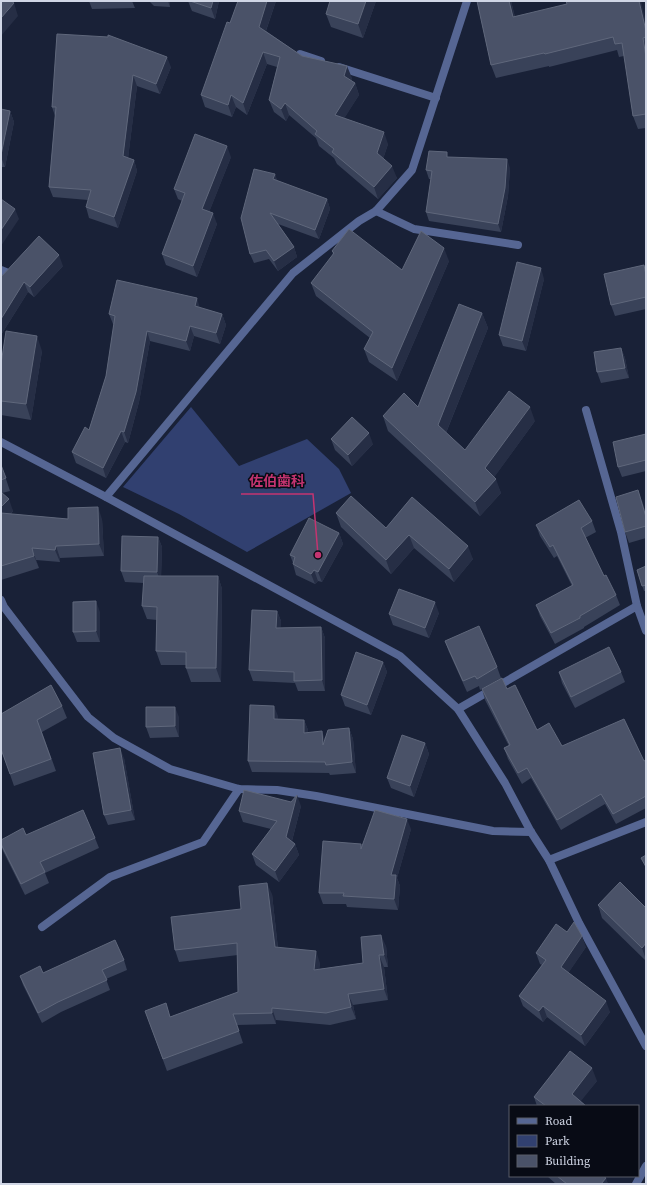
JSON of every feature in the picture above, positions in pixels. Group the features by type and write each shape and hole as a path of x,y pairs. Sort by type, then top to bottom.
{"street":[{"path":"106,497 292,273 359,221 376,211 412,170 467,1"},
{"path":"300,54 436,98"},
{"path":"376,211 414,229 518,245"},
{"path":"586,410 621,532 637,606 646,631"},
{"path":"1,442 400,656 458,709 505,783 531,832 549,860 579,923 646,1046"},
{"path":"1,600 4,607 88,717 114,738 170,769 239,789 276,790 316,796 493,831 531,832"},
{"path":"458,709 637,606"},
{"path":"42,927 110,877 203,842 239,789"},
{"path":"549,860 646,822"},
{"path":"636,1184 646,1166"}],"green space":[{"path":"191,407 239,466 307,439 339,469 351,493 247,552 179,514 123,487"}],"building":[{"path":"1,1 11,1 14,3 1,18"},
{"path":"190,1 213,1 211,8"},
{"path":"238,1 267,1 259,27 302,56 347,66 344,76 355,83 335,115 384,132 377,153 392,166 374,187 332,152 334,149 315,134 317,131 285,103 281,109 269,100 280,57 263,52 243,103 231,95 228,105 201,95 227,22 230,23"},
{"path":"330,1 366,1 358,24 326,14"},
{"path":"477,1 509,1 513,17 567,4 566,1 639,1 646,31 646,37 643,38 646,57 646,114 633,116 622,43 615,44 613,37 545,54 491,65"},
{"path":"57,34 108,37 108,35 167,57 156,84 133,75 123,156 134,160 114,217 86,207 91,190 49,187 56,107 52,107"},
{"path":"1,109 10,111 1,155"},
{"path":"195,134 227,146 202,209 213,213 193,266 162,254 185,193 174,189"},
{"path":"429,151 447,152 447,157 507,159 505,188 498,224 426,212 432,171 426,170"},
{"path":"254,169 275,174 273,179 327,199 315,230 270,213 294,247 274,261 266,250 250,254 241,218"},
{"path":"1,199 15,209 1,230"},
{"path":"349,229 402,270 421,231 444,248 392,368 364,349 373,332 311,283 334,253 332,251"},
{"path":"39,236 59,255 30,287 24,282 1,319 1,277"},
{"path":"517,262 541,268 522,341 499,335"},
{"path":"644,265 646,275 646,297 611,305 604,274"},
{"path":"117,280 197,298 195,306 222,314 216,333 190,326 186,341 147,331 136,392 124,432 121,431 103,468 72,452 85,427 89,430 106,376 115,316 109,314"},
{"path":"459,304 482,313 438,425 465,450 509,391 530,407 485,468 496,479 475,502 383,416 404,393 418,407"},
{"path":"6,331 37,336 26,404 1,401 1,364"},
{"path":"621,348 625,368 597,372 594,352"},
{"path":"352,417 369,433 348,455 331,439"},
{"path":"646,434 646,460 618,467 613,442"},
{"path":"1,465 6,478 1,480"},
{"path":"638,490 646,517 646,526 625,532 616,497"},
{"path":"1,492 9,499 1,507"},
{"path":"351,496 386,528 412,497 468,546 449,569 409,535 386,560 336,513"},
{"path":"579,500 592,521 581,528 604,576 606,575 616,595 580,616 580,618 551,633 536,605 573,585 553,545 550,547 536,525"},
{"path":"98,507 99,544 56,546 55,550 32,548 34,556 1,566 1,513 68,519 68,508"},
{"path":"309,518 339,533 318,572 314,570 311,574 293,564 295,557 290,555"},
{"path":"122,536 158,537 157,572 121,571"},
{"path":"646,566 646,585 642,586 637,570"},
{"path":"144,576 218,576 216,668 186,668 186,652 156,651 157,607 142,606"},
{"path":"399,589 435,602 425,628 389,614"},
{"path":"96,601 96,631 73,632 73,602"},
{"path":"252,610 277,611 276,628 321,627 322,680 294,681 294,672 249,670"},
{"path":"479,626 497,667 477,679 475,676 463,681 445,641"},
{"path":"609,647 621,672 571,697 559,672"},
{"path":"356,652 383,662 367,705 341,695"},
{"path":"502,678 507,689 515,685 537,730 549,723 562,746 624,719 644,761 646,760 646,796 613,814 601,794 557,820 527,768 518,773 504,748 510,745 482,689"},
{"path":"51,685 62,706 37,720 51,759 10,774 1,749 1,714"},
{"path":"250,705 274,706 274,719 304,720 304,733 322,731 323,745 328,730 349,728 352,762 326,765 325,762 248,761"},
{"path":"146,707 175,707 175,726 146,727"},
{"path":"402,735 425,743 410,786 387,778"},
{"path":"120,748 131,810 104,815 93,753"},
{"path":"244,790 291,802 297,795 286,837 295,844 275,871 252,854 277,821 239,811"},
{"path":"83,810 95,838 40,862 45,872 21,884 1,844 1,840 23,828 26,835"},
{"path":"375,810 407,819 391,875 396,875 394,899 343,896 344,893 319,893 323,841 361,844 361,849"},
{"path":"646,855 646,867 641,858"},
{"path":"620,882 646,908 646,943 642,948 598,905"},
{"path":"267,883 275,947 316,951 314,970 363,963 361,937 381,935 384,955 379,955 384,989 348,994 351,1007 326,1013 272,1008 272,1013 233,1014 239,1031 163,1059 145,1011 166,1003 170,1017 238,992 237,943 175,950 171,917 241,909 239,886"},
{"path":"574,922 582,936 561,967 606,1001 581,1035 543,1006 539,1011 519,996 546,960 536,953 556,924 567,932"},
{"path":"115,940 124,960 102,970 107,980 58,1002 38,1013 20,976 40,966 43,973"},
{"path":"570,1051 592,1068 572,1094 585,1105 545,1105 534,1097"},
{"path":"558,1177 606,1178 601,1184 567,1184"}],"place":[{"name":"佐伯歯科","path":"318,555"}]}
